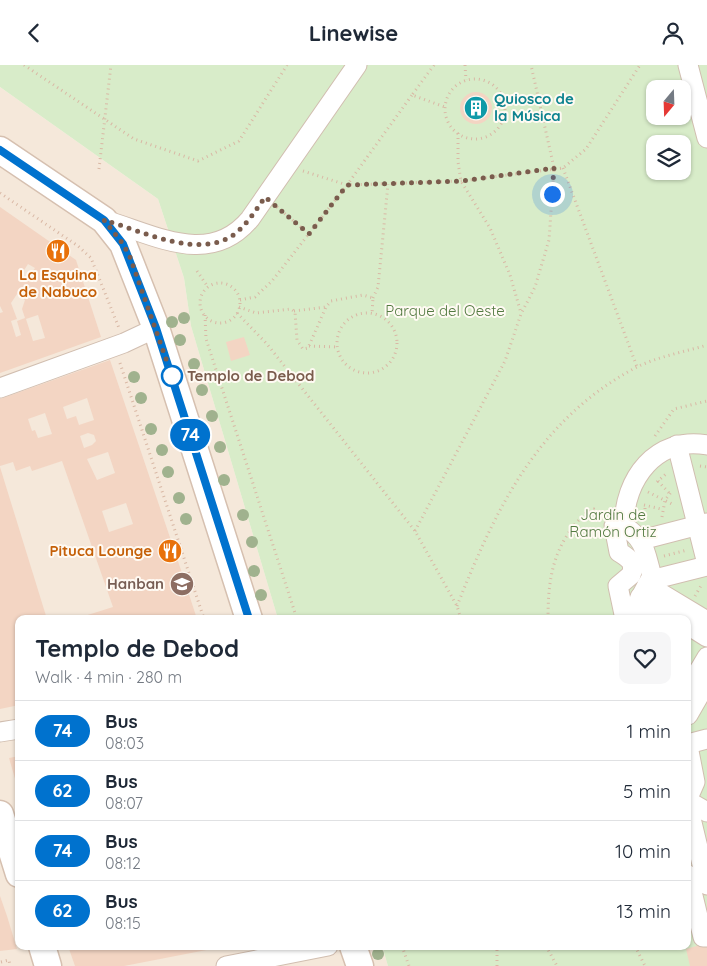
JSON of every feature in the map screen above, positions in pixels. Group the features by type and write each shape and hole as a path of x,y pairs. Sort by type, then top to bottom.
{"main road":[{"path":"0,150 104,220 123,244 156,328 248,615"},
{"path":"0,814 15,861"},
{"path":"43,950 48,966"},
{"path":"354,950 360,966"}],"street":[{"path":"104,220 188,245 218,243 227,239 244,225 265,197 357,65"},
{"path":"688,65 707,139"},
{"path":"0,388 124,343 156,328"},
{"path":"647,580 707,565 702,546 702,524 682,467 677,445"},
{"path":"702,524 651,534 624,526 628,492 643,467 658,454 677,445 707,445"},
{"path":"614,526 619,552 633,563 631,575 618,586 624,615"},
{"path":"643,615 651,534"},
{"path":"647,580 673,615"},
{"path":"647,580 707,621"},
{"path":"691,627 707,637"},
{"path":"691,684 707,657"},
{"path":"691,710 707,682"},
{"path":"0,732 15,730"},
{"path":"691,744 707,739"},
{"path":"691,764 707,885"},
{"path":"695,790 707,812"},
{"path":"691,887 704,937 707,937"},
{"path":"226,966 308,950"}],"path":[{"path":"24,65 134,139 198,161 239,141 287,65"},
{"path":"99,169 111,65"},
{"path":"240,300 255,297 272,281 347,185 434,65"},
{"path":"465,65 466,80"},
{"path":"415,531 505,361 521,314 536,287 549,240 554,168 531,65"},
{"path":"300,170 347,185 462,181 562,167 586,149 640,65"},
{"path":"466,80 486,81 498,90 505,103 502,123 488,136 468,138 458,133 448,121 445,107 450,93 466,80"},
{"path":"412,95 445,107"},
{"path":"505,103 539,101"},
{"path":"458,133 458,162 462,181 493,236 510,275 521,314"},
{"path":"562,167 637,367"},
{"path":"372,313 373,298 378,287 388,184"},
{"path":"0,193 78,246 91,258 124,343 120,365 203,615"},
{"path":"265,197 309,234"},
{"path":"197,271 208,287"},
{"path":"205,315 215,322 222,322 228,321 237,313 240,307 240,300 230,286 219,283 208,287 203,292 200,304 205,315 206,339 296,615"},
{"path":"310,346 326,307 331,301 363,295 373,298"},
{"path":"240,307 256,313 326,307"},
{"path":"294,311 299,346 303,349 310,346 338,347"},
{"path":"237,313 267,344 415,531 457,606 460,615"},
{"path":"372,313 382,317 395,331 397,351 386,367 377,372 357,372 342,360 338,347 340,331 345,323 362,314 372,313"},
{"path":"457,606 478,555 507,495 556,428 591,394 637,367 707,345"},
{"path":"675,574 670,554 651,534 645,506 650,492 658,481 669,472 682,467 696,465 707,467"},
{"path":"650,492 676,506"},
{"path":"647,580 670,554 702,546"},
{"path":"403,950 409,966"},
{"path":"497,950 497,966"},
{"path":"548,950 557,966"},
{"path":"636,950 645,966"},
{"path":"1,962 9,960 10,966"}],"shaded area":[{"path":"0,87 158,199 184,278 191,326 277,615 15,615 15,950 383,950 388,966 0,966"}],"green space":[{"name":"Parque del Oeste","path":"0,65 707,65 707,966 388,966 383,950 691,950 691,615 277,615 191,326 184,278 158,199 0,87"}],"building":[{"name":"Quiosco de la Música","path":"476,92 482,93 487,97 491,102 491,114 487,119 482,123 476,124 470,123 465,119 461,114 460,108 461,102 465,97 470,93"},
{"path":"0,207 76,260 101,337 0,373 0,313 3,312 0,306","holes":["28,264 35,268 25,282 19,278","17,294 25,300 22,309 25,318 17,321 21,335 16,337 11,321 17,319 11,303","38,315 45,338 33,341 26,319"]},
{"path":"244,337 250,355 231,361 226,342"},
{"path":"110,360 196,615 88,615 113,607 62,461 32,471 30,466 16,471 13,462 0,466 0,399","holes":["87,398 94,420 79,425 76,416 67,419 63,407","45,413 52,434 38,438 35,430 32,431 28,419","88,433 94,435 96,441 84,448 80,436","108,452 115,473 97,480 87,459","126,503 133,524 109,532 102,511"]},
{"path":"0,467 46,615 15,615 15,706 0,709"},
{"path":"15,757 15,779 9,758"},
{"path":"0,896 15,942 15,949 0,951"},
{"path":"707,943 707,966 690,966 686,950 691,950 691,948"},
{"path":"69,950 207,950 124,966 75,966"}],"bus line":[{"name":"74","path":"0,150 104,220 114,231 130,257 172,376 248,615"}],"place":[{"name":"Quiosco de la Música","path":"476,108"},
{"name":"La Esquina de Nabuco","path":"58,251"},
{"name":"Templo de Debod","path":"172,376"},
{"name":"Pituca Lounge","path":"170,551"},
{"name":"Hanban","path":"182,584"}],"route":[{"path":"172,376 130,257 114,231 104,220 166,240 198,246 218,243 236,233 250,219 265,197 309,234 347,185 462,181 554,168 552,194"}],"park label":[{"name":"Jardín de Ramón Ortiz","path":"613,524"}]}
